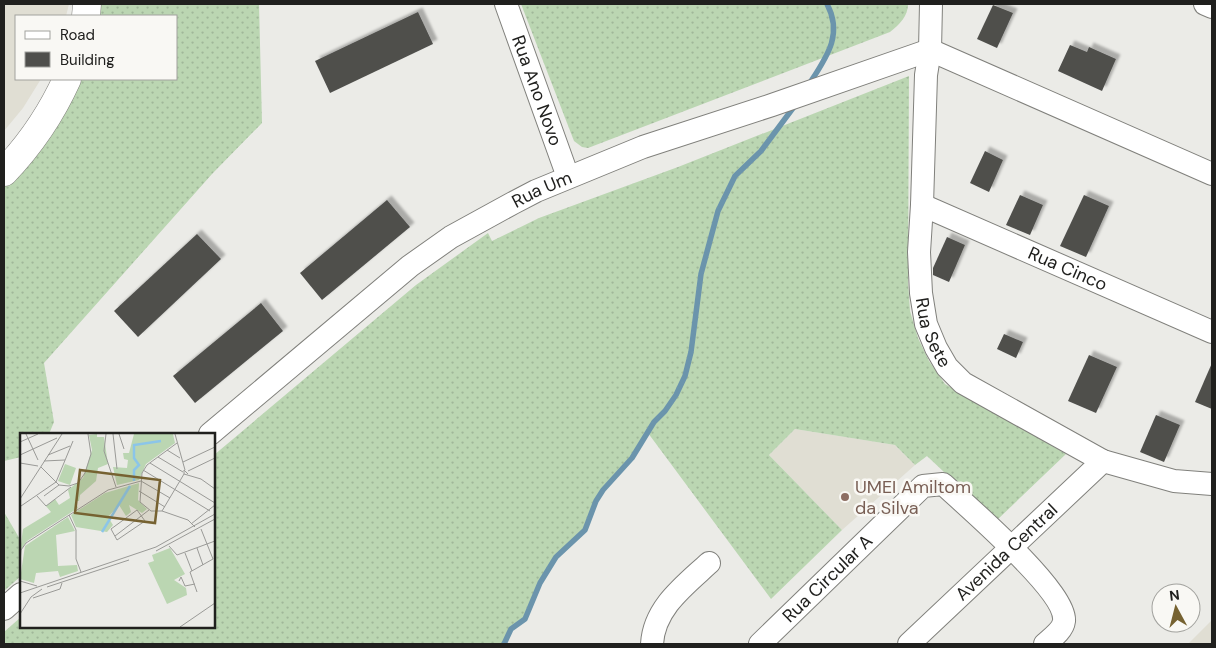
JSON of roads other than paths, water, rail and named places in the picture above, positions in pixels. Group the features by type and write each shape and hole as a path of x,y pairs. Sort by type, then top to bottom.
{"street":[{"name":"Rua Ano Novo","path":"506,4 568,177"},
{"name":"Rua Sete","path":"931,4 930,50 926,75 919,252 921,293 926,324 936,348 947,367 962,383 1104,461 1174,481 1212,484"},
{"path":"1205,4 1212,7"},
{"name":"Rua Um","path":"211,433 410,266 451,237 487,217 536,191 643,147 772,105 930,50"},
{"path":"930,50 1212,174"},
{"path":"4,172 17,158 42,123 60,95 67,80"},
{"name":"Rua Cinco","path":"922,205 1212,332"},
{"name":"Avenida Central","path":"909,644 1104,461"},
{"name":"Rua Circular A","path":"760,644 923,486 943,484 1013,548"},
{"path":"1013,548 1060,603 1064,621 1053,637"},
{"path":"652,644 657,623 670,599 709,563"},
{"path":"4,609 20,595"}],"waterway":[{"path":"808,86 826,57 833,37 834,27 827,4"},
{"path":"504,644 511,629 525,619 540,583 556,557 585,530 596,501 603,490 632,458 654,422 665,411 676,395 685,376 691,352 701,274 718,211 735,176 761,151 796,104"}],"place":[{"name":"UMEI Amiltom da Silva","path":"845,497"}]}
